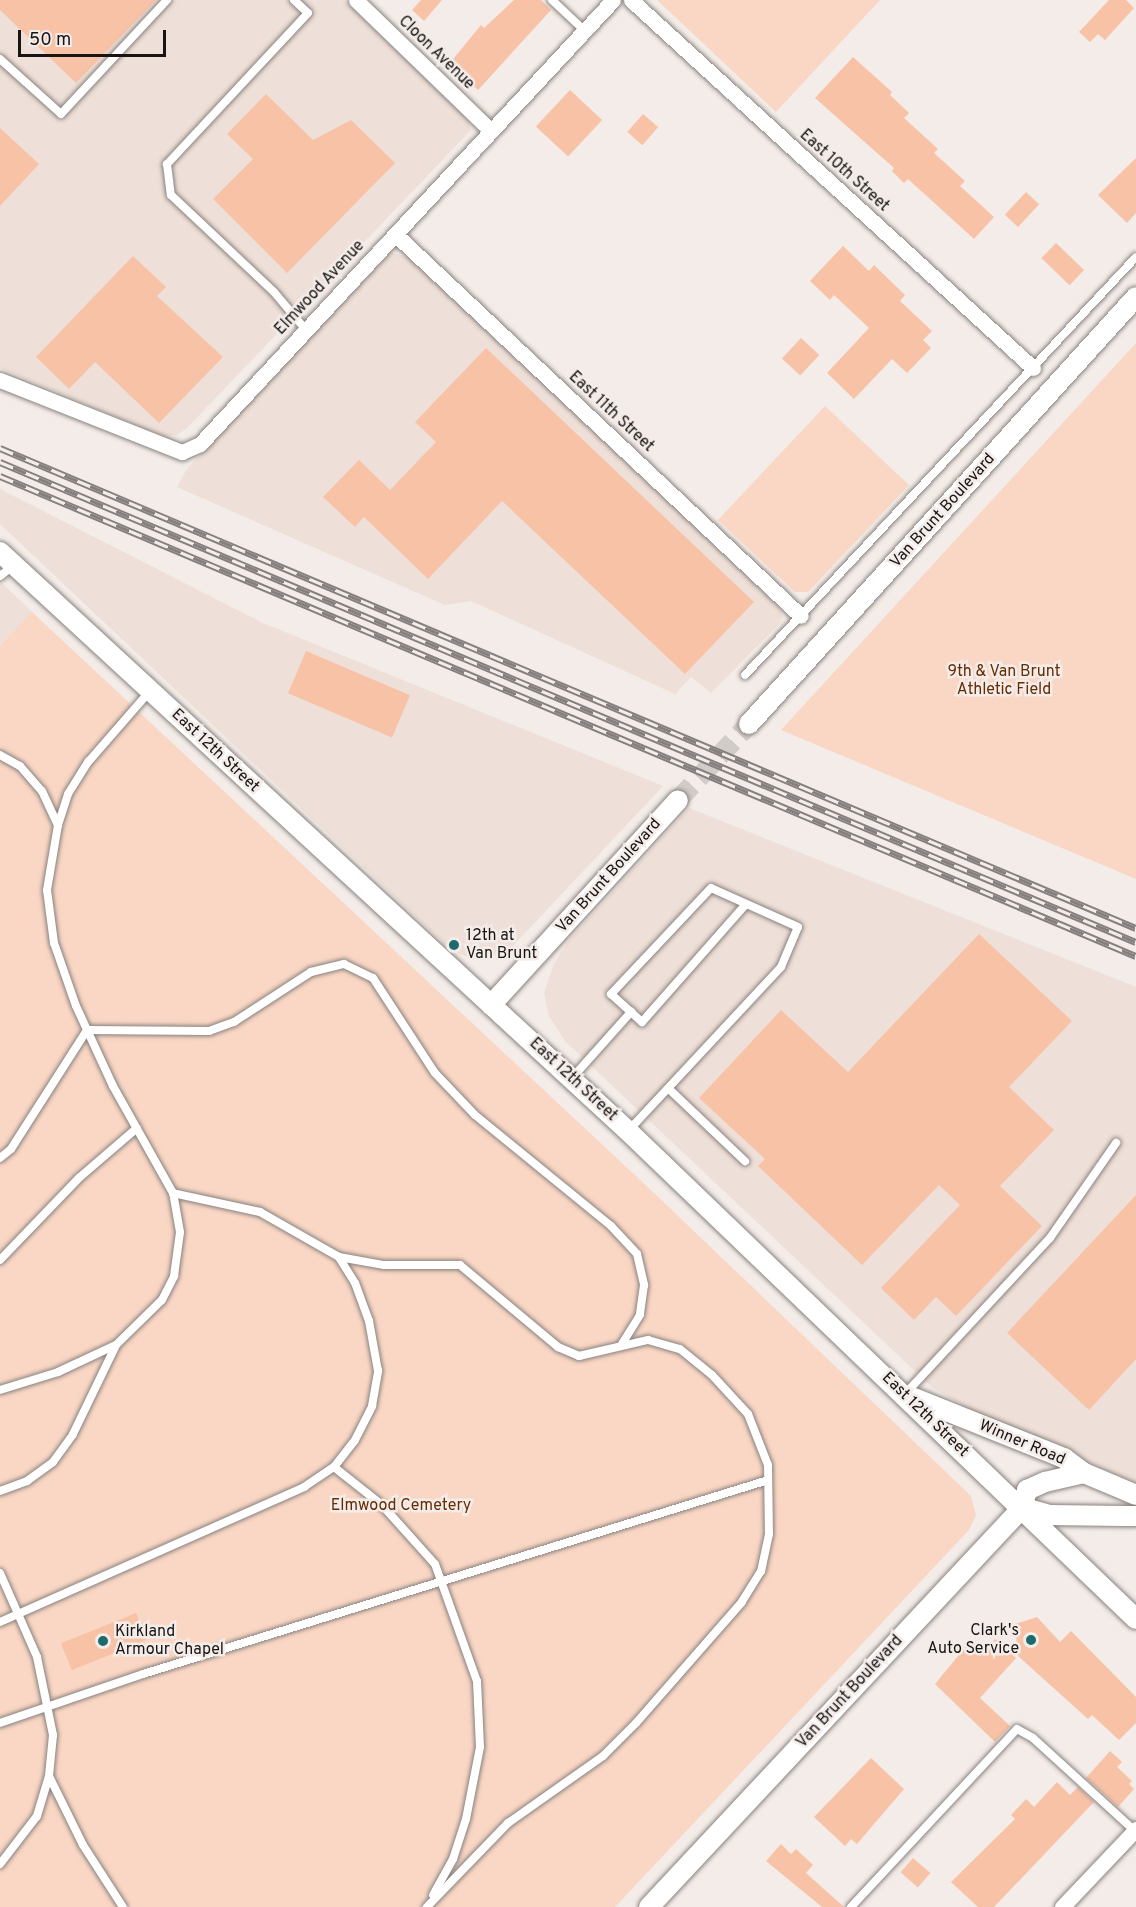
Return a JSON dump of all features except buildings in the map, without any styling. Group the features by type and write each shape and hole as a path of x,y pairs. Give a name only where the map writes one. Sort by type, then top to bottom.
{"street":[{"name":"Cloon Avenue","path":"356,0 491,131"},
{"name":"Elmwood Avenue","path":"0,380 182,452 200,444 613,0"},
{"name":"East 10th Street","path":"630,0 1033,368"},
{"name":"East 11th Street","path":"395,234 801,615"},
{"name":"Van Brunt Boulevard","path":"749,724 1136,297"},
{"name":"East 12th Street","path":"5,564 150,691 628,1131 1136,1619"},
{"name":"Van Brunt Boulevard","path":"491,1005 678,800"},
{"name":"Winner Road","path":"904,1394 1064,1458 1084,1473 1136,1495"},
{"name":"Van Brunt Boulevard","path":"649,1907 1022,1508 1028,1490 1045,1482 1084,1473"},
{"path":"1022,1508 1050,1515 1136,1516"},
{"path":"1062,1907 1135,1831"}],"lane":[{"path":"0,59 61,114 167,0"},
{"path":"294,0 308,14 167,164 171,195 274,292 306,330"},
{"path":"552,0 585,31"},
{"path":"745,675 1136,256"},
{"path":"0,1390 58,1372 116,1345 162,1300 174,1276 180,1232 173,1193 87,1030 54,943 47,890 58,825 68,794 89,761 150,691"},
{"path":"0,755 20,766 42,791 58,825"},
{"path":"628,1131 781,967 798,927 711,888 611,994 642,1022 746,904"},
{"path":"87,1030 209,1031 234,1022 311,972 344,964 373,978 435,1073 467,1107 611,1226 637,1254 644,1285 640,1315 621,1346"},
{"path":"571,1079 631,1012"},
{"path":"0,1158 11,1149 87,1030"},
{"path":"669,1089 745,1161"},
{"path":"0,1260 80,1177 137,1128"},
{"path":"904,1394 1050,1238 1116,1143"},
{"path":"173,1193 260,1212 339,1257 384,1265 460,1265 558,1347 579,1356 648,1340 680,1349 712,1376 748,1414 768,1465 769,1534 761,1571 742,1602 636,1723 603,1756 508,1823 427,1906"},
{"path":"0,1249 13,1245"},
{"path":"0,1622 304,1487 334,1467 355,1440 372,1406 378,1371 369,1321 355,1283 339,1257"},
{"path":"0,1491 27,1481 53,1462 74,1434 116,1345"},
{"path":"334,1467 414,1537 435,1564 477,1681 480,1748 453,1859 427,1906"},
{"path":"0,1723 441,1580 768,1480"},
{"path":"0,1573 37,1657 49,1706 53,1735 49,1776 37,1816 0,1864"},
{"path":"851,1907 1017,1729 1034,1738 1135,1831"},
{"path":"49,1776 82,1845 123,1907"}],"shaded area":[{"path":"0,0 344,0 467,117 471,130 186,429 177,435 162,436 0,368"},
{"path":"389,252 410,258 778,606 783,617 779,624 711,693 691,677 675,694 471,601 445,605 177,487 187,469"},
{"path":"0,489 263,623 663,786 510,949 496,955 465,956 449,948 0,524"},
{"path":"0,581 32,612 0,645"},
{"path":"689,808 1136,987 1136,1483 988,1420 933,1388 565,1041 549,1016 544,993 554,964 569,940"}],"green space":[{"path":"657,0 880,0 776,112"},
{"name":"9th & Van Brunt Athletic Field","path":"1136,343 1136,879 781,730"},
{"path":"825,406 909,485 808,592 795,592 718,520"},
{"name":"Elmwood Cemetery","path":"32,612 653,1192 971,1496 976,1515 969,1530 615,1907 0,1907 0,645"}],"tunnel":[{"path":"678,800 749,724"}],"railway":[{"path":"0,448 1136,928"},
{"path":"0,462 1136,942"},
{"path":"0,476 1136,956"}],"place":[{"name":"12th at Van Brunt","path":"454,945"},
{"name":"Clark's Auto Service","path":"1031,1640"},
{"name":"Kirkland Armour Chapel","path":"103,1641"}]}
